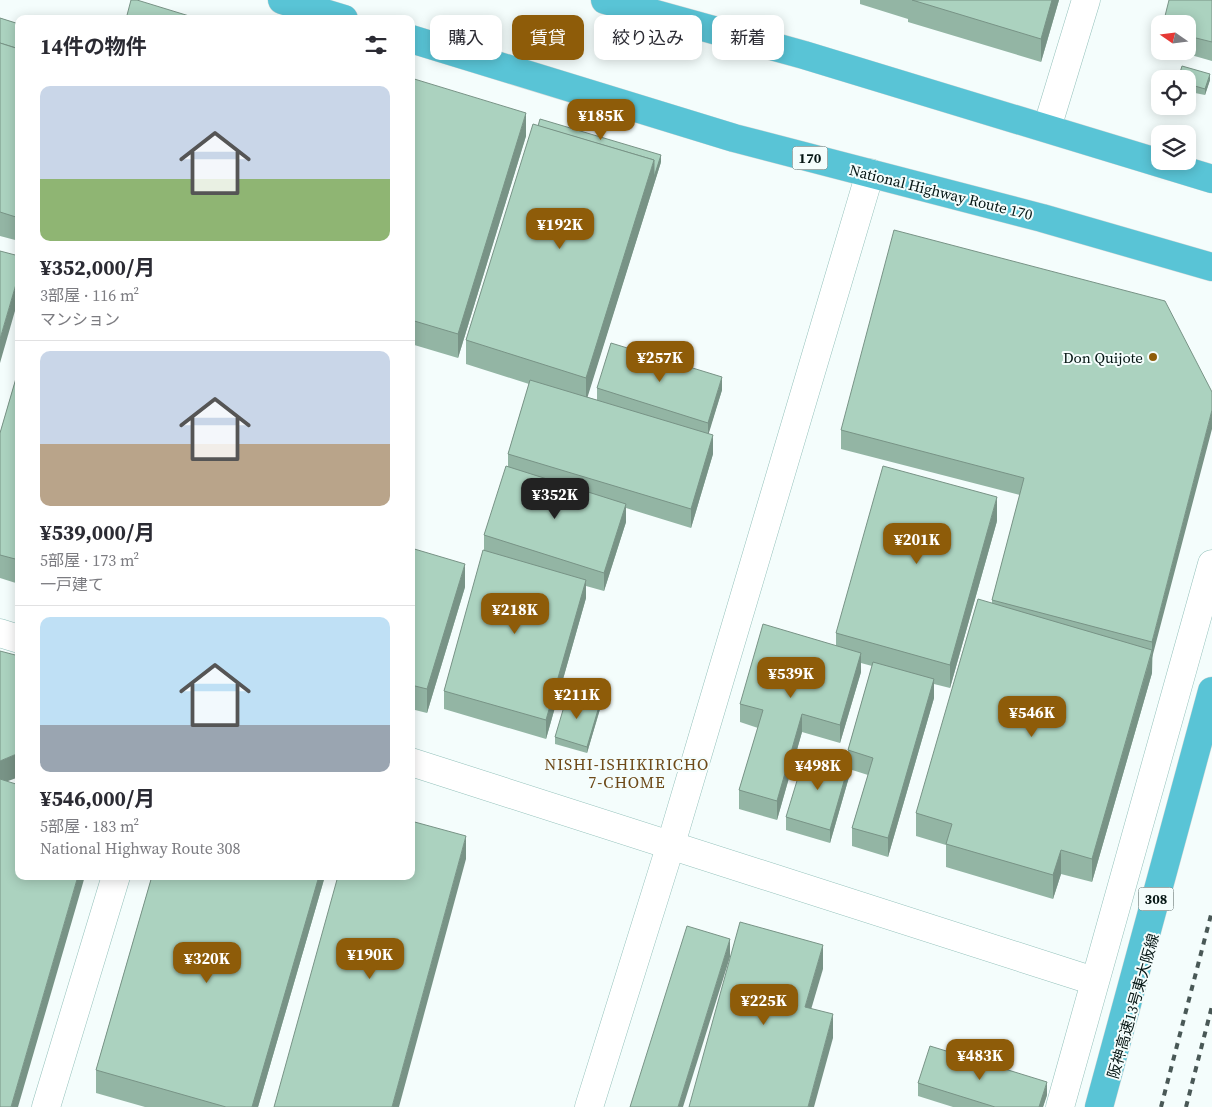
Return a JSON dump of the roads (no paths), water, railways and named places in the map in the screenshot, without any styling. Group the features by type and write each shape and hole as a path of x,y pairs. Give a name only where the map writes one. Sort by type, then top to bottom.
{"highway":[{"path":"282,0 331,15"},
{"path":"605,0 804,55 1212,179"},
{"name":"National Highway Route 170","path":"415,40 734,138 1042,218 1212,267"},
{"name":"308","path":"1099,1107 1212,691"},
{"name":"阪神高速13号東大阪線","path":"1104,1107 1212,731"}],"street":[{"path":"1047,128 1086,0"},
{"path":"589,1107 671,844 870,173"},
{"path":"1060,1107 1212,564"},
{"path":"0,633 15,638"},
{"path":"415,763 1094,981"},
{"path":"46,1107 115,880"}],"railway":[{"path":"1161,1107 1212,911"},
{"path":"1186,1107 1212,1006"}],"place":[{"name":"Don Quijote","path":"1153,357"}],"district":[{"name":"NISHI-ISHIKIRICHO 7-CHOME","path":"627,773"}]}
